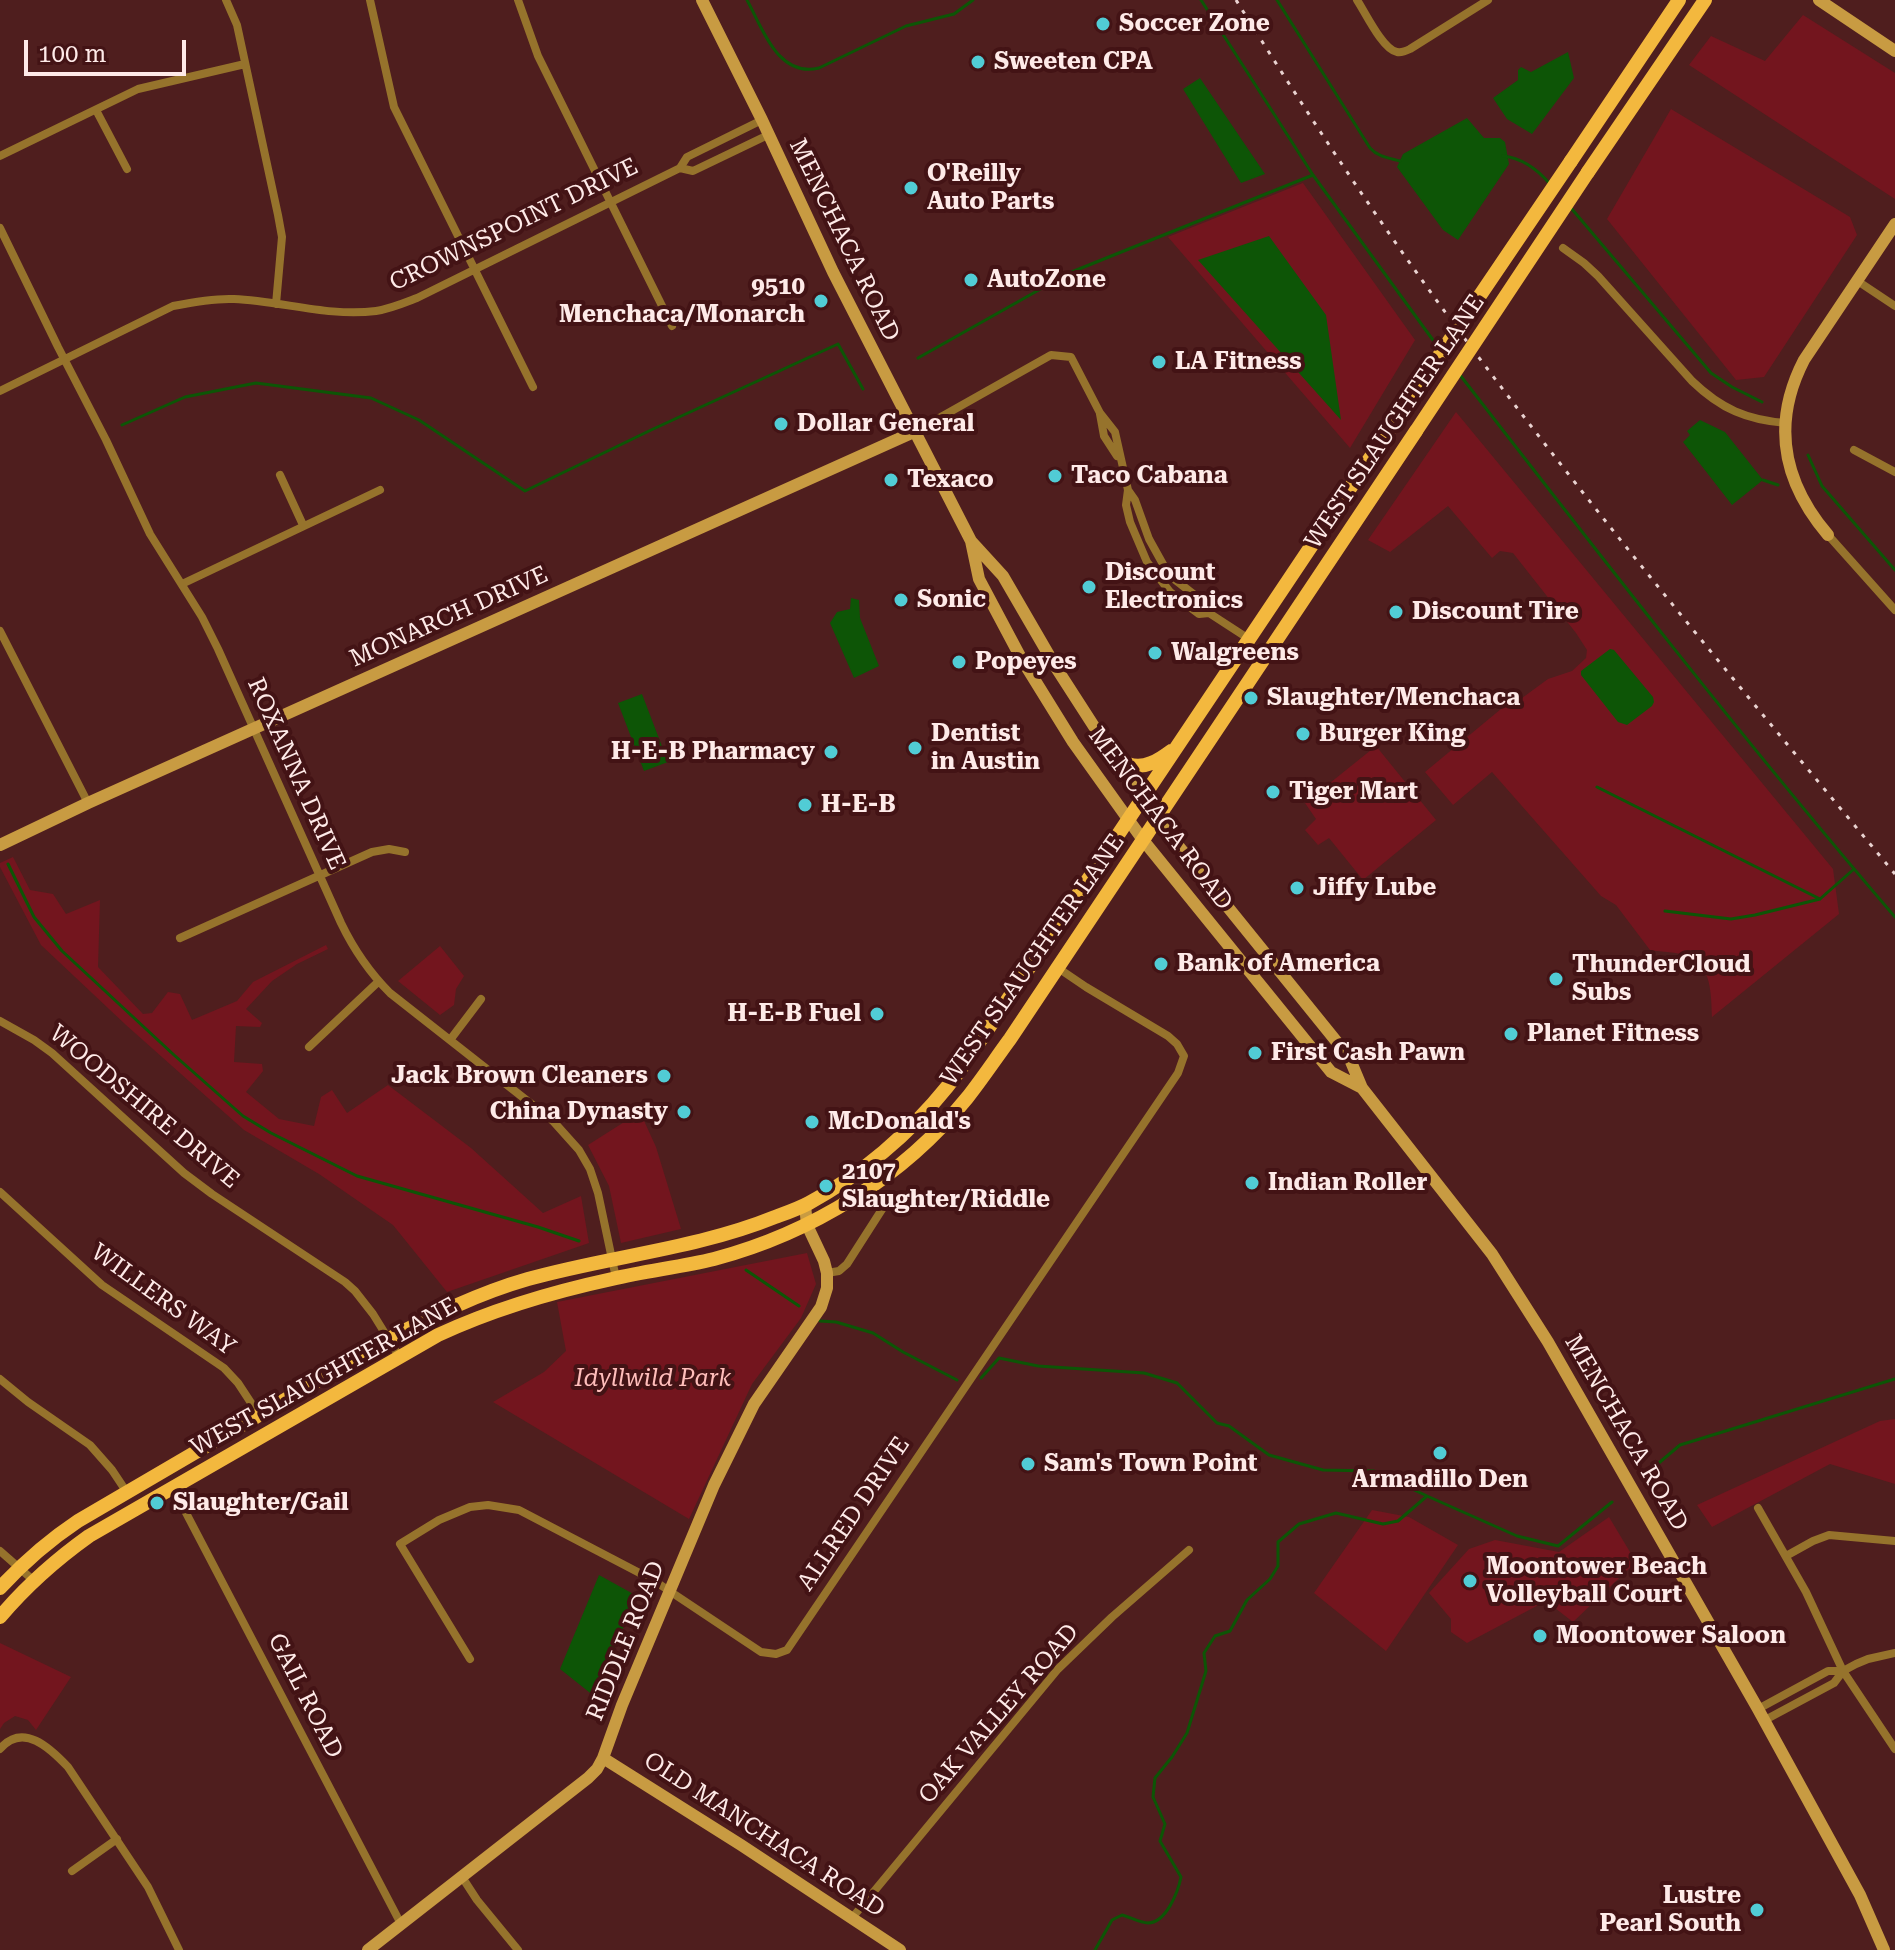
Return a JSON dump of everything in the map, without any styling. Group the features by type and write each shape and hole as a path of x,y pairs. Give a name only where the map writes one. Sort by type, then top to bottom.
{"main road":[{"name":"MENCHACA ROAD","path":"702,0 828,261 971,541 979,579 1021,658 1064,729 1143,840 1331,1072 1362,1088"},
{"name":"WEST SLAUGHTER LANE","path":"0,1588 47,1542 126,1491 433,1315 528,1279 748,1228 805,1205 855,1174 909,1129 948,1087 986,1032 1679,0"},
{"name":"WEST SLAUGHTER LANE","path":"0,1617 33,1580 89,1536 399,1356 476,1317 532,1298 759,1246 807,1225 872,1187 918,1149 967,1099 1058,968 1705,0"},
{"path":"1819,0 1895,51"},
{"path":"1828,535 1798,492 1788,458 1788,405 1797,373 1895,224"},
{"name":"MONARCH DRIVE","path":"0,845 916,431"},
{"name":"MENCHACA ROAD","path":"971,541 1003,576 1057,669 1142,801 1349,1057 1362,1088 1492,1254 1548,1342 1762,1715 1860,1895 1884,1950"},
{"path":"1108,748 1128,764 1144,765 1156,762 1178,746"},
{"path":"986,1032 991,1053 986,1072"},
{"path":"805,1205 807,1225 827,1273"},
{"name":"RIDDLE ROAD","path":"368,1950 597,1769 714,1485 754,1404 821,1307 827,1288 827,1273"},
{"name":"OLD MANCHACA ROAD","path":"603,1758 852,1918 891,1948"}],"street":[{"path":"226,0 237,25 282,237 276,304"},
{"path":"370,0 394,107 533,387"},
{"path":"518,0 538,56 672,326"},
{"path":"1357,0 1383,41 1397,52 1410,49 1488,0"},
{"path":"0,156 138,89 245,64"},
{"path":"96,110 127,169"},
{"name":"CROWNSPOINT DRIVE","path":"0,391 173,306 234,299 343,313 380,311 417,298 680,168 687,157 762,120"},
{"name":"CROWNSPOINT DRIVE","path":"680,168 693,171 768,135"},
{"name":"ROXANNA DRIVE","path":"0,228 150,534 202,617 218,649 357,955 390,993 553,1121 579,1150 598,1193 616,1278"},
{"path":"1563,248 1598,276 1708,396 1730,410 1761,421 1786,423"},
{"path":"1856,280 1895,306"},
{"path":"916,431 1051,355 1071,357 1100,413 1104,436 1120,460 1128,490 1169,575 1206,604 1209,613 1249,639"},
{"path":"1854,450 1895,472"},
{"path":"280,475 303,525"},
{"path":"182,584 380,490"},
{"path":"1828,535 1895,610"},
{"path":"0,631 88,803"},
{"path":"180,938 372,852 389,849 405,852"},
{"name":"ALLRED DRIVE","path":"470,1659 400,1544 439,1520 470,1507 488,1505 519,1510 653,1580 761,1652 776,1654 787,1650 1178,1073 1184,1056 1168,1036 1058,968"},
{"path":"309,1047 378,982"},
{"path":"450,1040 481,999"},
{"name":"WOODSHIRE DRIVE","path":"0,1021 52,1053 197,1184 336,1275 364,1303 399,1356"},
{"name":"WILLERS WAY","path":"0,1192 102,1285 224,1368 259,1415"},
{"path":"827,1273 839,1271 847,1264 888,1200"},
{"path":"0,1379 90,1445 126,1491"},
{"name":"GAIL ROAD","path":"173,1488 401,1924"},
{"path":"1758,1508 1806,1592 1843,1671 1895,1749"},
{"path":"1786,1556 1829,1535 1895,1541"},
{"name":"OAK VALLEY ROAD","path":"852,1918 1058,1669 1189,1550"},
{"path":"0,1551 33,1580"},
{"path":"1762,1715 1828,1671 1843,1671 1868,1659 1895,1653"},
{"path":"0,1749 17,1737 34,1739 56,1754 68,1767 148,1887 179,1950"},
{"path":"72,1871 117,1839"},
{"path":"462,1877 518,1950"}],"green space":[{"path":"1803,15 1895,73 1895,199 1689,65 1711,36 1765,61"},
{"path":"1671,109 1850,217 1857,235 1764,377 1736,380 1607,219"},
{"path":"1303,183 1415,340 1350,448 1168,237"},
{"path":"1456,412 1833,869 1839,914 1712,1017 1709,982 1702,966 1688,956 1650,950 1616,905 1601,896 1492,772 1453,805 1425,772 1513,699 1518,701 1548,679 1572,671 1586,658 1587,650 1513,553 1500,551 1492,558 1448,506 1390,552 1368,540"},
{"path":"1376,746 1436,820 1363,880 1329,838 1318,845 1305,830 1316,819 1305,803"},
{"path":"13,857 30,890 53,894 66,914 100,900 98,967 143,1014 152,1013 168,992 180,994 192,1020 237,1001 253,982 326,945 328,949 272,981 246,1009 262,1023 260,1027 236,1026 234,1062 262,1064 263,1071 246,1092 279,1119 314,1126 321,1097 332,1090 347,1113 388,1085 471,1148 543,1213 581,1196 589,1243 447,1292 393,1225 319,1174 244,1130 41,945 0,867 0,863"},
{"path":"440,946 464,976 456,989 454,1005 440,1015 398,981"},
{"path":"640,1112 656,1147 681,1229 621,1243 609,1186 588,1145"},
{"name":"Idyllwild Park","path":"807,1253 816,1284 801,1318 752,1384 689,1519 493,1402 544,1372 566,1351 557,1302"},
{"path":"1895,1419 1895,1484 1830,1464 1712,1527 1697,1505 1880,1421"},
{"path":"1372,1510 1409,1517 1458,1545 1386,1651 1314,1593"},
{"path":"1609,1517 1636,1562 1573,1622 1546,1601 1467,1643 1451,1632 1451,1619 1429,1593 1469,1549 1495,1540 1559,1552"},
{"path":"0,1643 71,1677 36,1730 28,1720 15,1716 0,1729"}],"shaded area":[{"path":"1568,52 1574,78 1532,134 1507,119 1493,98 1518,80 1518,70 1521,67 1531,72"},
{"path":"1200,78 1265,174 1241,183 1183,89"},
{"path":"1467,118 1484,138 1500,138 1505,142 1509,164 1458,240 1443,230 1397,167 1403,154"},
{"path":"1269,236 1326,315 1341,420 1198,260"},
{"path":"1700,420 1725,432 1763,480 1732,505 1683,442 1690,435 1687,431"},
{"path":"851,598 859,600 860,618 879,666 854,678 830,623 837,612 850,609"},
{"path":"1610,649 1653,697 1652,706 1627,725 1618,722 1581,675 1581,671"},
{"path":"642,694 668,762 644,771 618,703"},
{"path":"599,1575 637,1596 594,1696 560,1669"}],"waterway":[{"path":"747,0 766,37 782,59 805,69 819,68 906,26 954,14 973,0"},
{"path":"1201,0 1313,175 1438,347"},
{"path":"1277,0 1370,148 1380,155 1400,161"},
{"path":"1503,156 1529,166 1550,184"},
{"path":"918,358 1069,273 1313,175"},
{"path":"1571,208 1711,373 1762,402"},
{"path":"122,425 185,397 256,383 371,398 419,420 525,491 838,344 863,389"},
{"path":"1460,375 1728,716 1895,917"},
{"path":"1808,455 1822,486 1895,570"},
{"path":"1763,480 1778,485"},
{"path":"1597,787 1820,899"},
{"path":"8,864 34,917 62,951 243,1116 357,1176 579,1241"},
{"path":"1665,911 1731,919 1755,915 1820,899 1854,869"},
{"path":"746,1270 799,1306"},
{"path":"820,1321 836,1322 873,1333 957,1380"},
{"path":"981,1378 999,1358 1038,1366 1144,1373 1177,1383 1217,1423 1229,1426 1269,1455 1323,1470 1374,1471 1427,1496"},
{"path":"1654,1467 1680,1445 1895,1379"},
{"path":"1095,1950 1112,1920 1122,1915 1145,1923 1154,1922 1166,1912 1174,1898 1181,1877 1160,1841 1165,1824 1153,1797 1155,1778 1187,1733 1206,1671 1204,1653 1215,1636 1230,1631 1247,1600 1270,1579 1278,1566 1278,1542 1299,1524 1336,1513 1383,1524 1398,1521 1427,1496 1517,1536 1558,1546 1612,1502"}],"railway":[{"path":"1236,0 1351,178 1474,351 1628,550 1895,874"}],"place":[{"name":"Soccer Zone","path":"1103,24"},
{"name":"Sweeten CPA","path":"978,62"},
{"name":"O'Reilly Auto Parts","path":"911,188"},
{"name":"AutoZone","path":"971,280"},
{"name":"9510 Menchaca/Monarch","path":"821,301"},
{"name":"LA Fitness","path":"1159,362"},
{"name":"Dollar General","path":"781,424"},
{"name":"Taco Cabana","path":"1055,476"},
{"name":"Texaco","path":"891,480"},
{"name":"Discount Electronics","path":"1089,587"},
{"name":"Sonic","path":"901,600"},
{"name":"Discount Tire","path":"1396,612"},
{"name":"Walgreens","path":"1155,653"},
{"name":"Popeyes","path":"959,662"},
{"name":"Slaughter/Menchaca","path":"1251,698"},
{"name":"Burger King","path":"1303,734"},
{"name":"Dentist in Austin","path":"915,748"},
{"name":"H-E-B Pharmacy","path":"831,752"},
{"name":"Tiger Mart","path":"1273,792"},
{"name":"H-E-B","path":"805,805"},
{"name":"Jiffy Lube","path":"1297,888"},
{"name":"Bank of America","path":"1161,964"},
{"name":"ThunderCloud Subs","path":"1556,979"},
{"name":"H-E-B Fuel","path":"877,1014"},
{"name":"Planet Fitness","path":"1511,1034"},
{"name":"First Cash Pawn","path":"1255,1053"},
{"name":"Jack Brown Cleaners","path":"664,1076"},
{"name":"China Dynasty","path":"684,1112"},
{"name":"McDonald's","path":"812,1122"},
{"name":"Indian Roller","path":"1252,1183"},
{"name":"2107 Slaughter/Riddle","path":"826,1186"},
{"name":"Armadillo Den","path":"1440,1453"},
{"name":"Sam's Town Point","path":"1028,1464"},
{"name":"Slaughter/Gail","path":"157,1503"},
{"name":"Moontower Beach Volleyball Court","path":"1470,1581"},
{"name":"Moontower Saloon","path":"1540,1636"},
{"name":"Lustre Pearl South","path":"1757,1910"}]}
